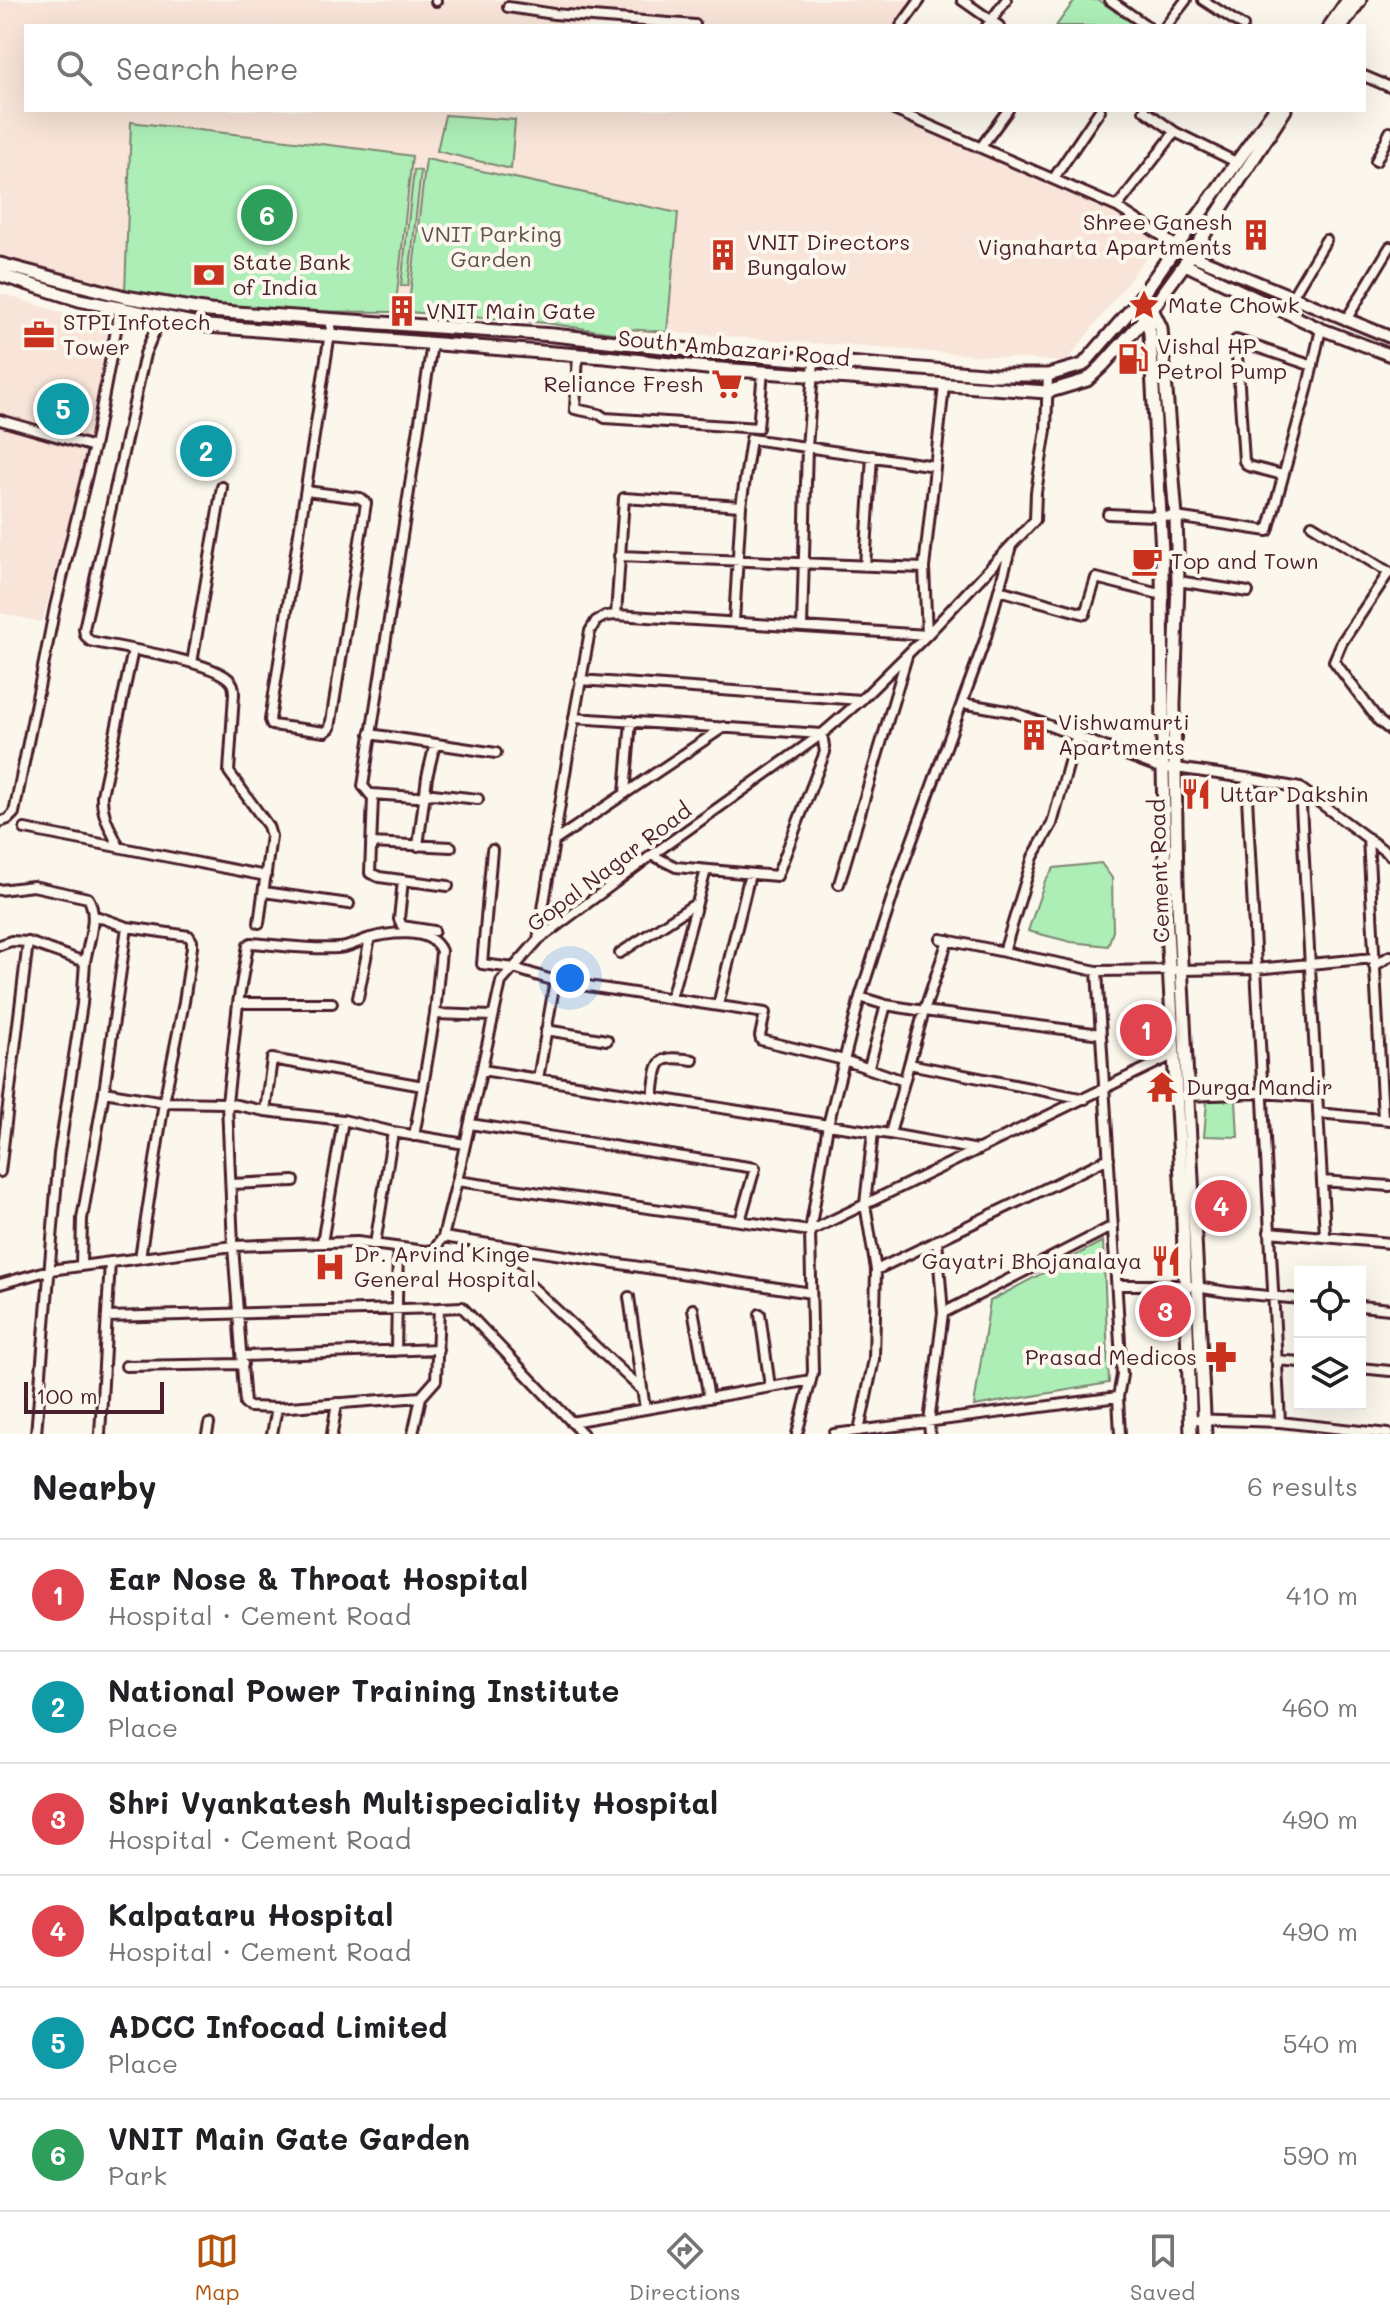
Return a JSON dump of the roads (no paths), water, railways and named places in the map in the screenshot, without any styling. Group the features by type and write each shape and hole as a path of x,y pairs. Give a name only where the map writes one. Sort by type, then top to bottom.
{"main road":[{"path":"1331,24 1348,0"},
{"path":"1343,24 1360,0"},
{"path":"0,264 112,294 209,311 553,335 995,375 1048,375 1083,365 1139,300 1273,112"},
{"name":"South Ambazari Road","path":"0,275 79,300 208,326 1047,392 1087,380 1149,313 1188,260 1284,112"},
{"path":"1139,300 1149,313"},
{"name":"Cement Road","path":"1149,313 1163,595 1163,769 1169,970 1191,1434"},
{"name":"Cement Road","path":"1149,313 1161,328 1176,517 1178,581 1174,705 1177,884 1205,1434"}],"street":[{"path":"902,24 920,0"},
{"path":"962,0 992,24 1006,0"},
{"path":"1110,0 1144,24"},
{"path":"1168,24 1186,0"},
{"path":"1203,0 1240,24"},
{"path":"508,7 554,14 682,24"},
{"path":"1366,77 1390,87"},
{"path":"899,112 1117,207 1177,246 1188,260 1321,329 1390,355"},
{"path":"918,120 924,112"},
{"path":"981,147 1007,112"},
{"path":"1054,178 1099,112"},
{"path":"1147,112 1175,132 1236,162"},
{"path":"1117,207 1175,132"},
{"path":"1376,161 1390,132"},
{"path":"1292,297 1326,240"},
{"path":"1346,320 1390,247"},
{"path":"1188,260 1292,297 1390,337"},
{"path":"0,822 14,813 55,607 94,447 120,309"},
{"path":"160,318 145,354 84,629 90,641 192,663 225,675 234,687 229,772 268,826 271,836 259,923"},
{"path":"306,491 360,498 367,507 330,728 325,732 272,725 270,720 332,320"},
{"path":"1108,514 1176,517 1268,531 1321,329"},
{"path":"1283,475 1248,466 1244,461 1236,340 1313,366"},
{"path":"432,344 363,786 372,794 415,797 433,794 478,799"},
{"path":"578,355 575,409 605,418 758,428 763,371"},
{"path":"802,627 807,447 814,360"},
{"name":"Gopal Nagar Road","path":"443,1237 501,982 538,940 822,734 927,635 1035,520 1036,492 1046,430 1048,375"},
{"path":"538,940 580,680 590,631 596,621 616,615 927,635 924,568 944,386"},
{"path":"0,420 94,447"},
{"path":"734,622 741,506 751,439 935,466"},
{"path":"865,566 872,456"},
{"path":"192,663 222,487"},
{"path":"616,615 624,498 741,506"},
{"path":"1312,525 1390,572 1342,642 1334,661 1379,721 1390,730"},
{"path":"797,1434 813,1372 810,1231 828,1125 860,997 898,879 986,637 1011,545"},
{"path":"619,556 924,568"},
{"path":"999,590 1085,614 1096,578 1163,595"},
{"path":"1178,581 1248,592"},
{"path":"119,847 102,810 102,795 133,650"},
{"path":"839,884 907,655"},
{"path":"580,680 861,700"},
{"path":"962,703 1013,712 1163,769 1176,768 1300,788 1390,855"},
{"path":"574,718 822,734 825,752 777,876 676,867 652,855"},
{"path":"625,793 631,721"},
{"path":"553,842 724,727"},
{"path":"370,734 496,753"},
{"path":"1004,952 1033,857 1052,824 1076,737"},
{"path":"418,846 429,763 435,744"},
{"path":"1246,778 1280,1422"},
{"path":"1300,788 1325,1235"},
{"path":"372,794 370,873 379,877 448,886"},
{"path":"25,829 266,876"},
{"path":"1318,1113 1386,1120 1368,838"},
{"path":"371,843 451,847"},
{"path":"492,850 480,961 484,965 514,968 555,981 765,1013 761,1040 869,1067 904,1081"},
{"path":"671,998 706,870"},
{"path":"718,1005 750,874"},
{"path":"403,880 399,919 402,926 434,931"},
{"path":"0,890 33,886 88,898 92,903 93,915 59,1154 36,1434"},
{"path":"264,892 349,904"},
{"path":"620,953 695,904"},
{"path":"93,915 127,927 189,936 192,941 140,1258"},
{"path":"81,1265 82,1219 127,927"},
{"path":"414,1136 435,1014 441,951 436,942 428,937 390,934 343,948 251,943 246,948 227,1103 233,1246 245,1404 277,1408 421,1397"},
{"path":"358,998 370,938"},
{"path":"890,1134 944,940 1097,971 1255,969 1310,962 1374,962 1390,956"},
{"path":"0,945 11,941 28,942 85,962"},
{"path":"0,1172 28,942"},
{"path":"1097,971 1122,1375 1118,1397 1120,1434"},
{"path":"538,1079 555,981"},
{"path":"860,997 924,1011 1101,1034"},
{"path":"238,1003 332,1003"},
{"path":"869,1067 886,1005"},
{"path":"435,1014 493,1016"},
{"path":"546,1030 607,1040"},
{"path":"457,1181 810,1231 1173,1055"},
{"path":"265,1111 272,1059 423,1086"},
{"path":"653,1096 657,1066 663,1059 693,1060"},
{"path":"909,1064 1085,1099"},
{"path":"482,1070 978,1150"},
{"path":"104,1092 164,1102 227,1103 265,1111 343,1120 465,1144"},
{"path":"1188,1096 1262,1093 1317,1097"},
{"path":"322,1243 343,1120"},
{"path":"470,1124 755,1168 740,1221"},
{"path":"375,1244 393,1132"},
{"path":"859,1431 874,1359 876,1270 865,1204 873,1132"},
{"path":"876,1270 1109,1158"},
{"path":"231,1184 294,1181"},
{"path":"1322,1181 1390,1186"},
{"path":"943,1313 1113,1226"},
{"path":"1269,1232 1390,1243"},
{"path":"0,1284 50,1270 233,1246 357,1242 434,1250 443,1237 811,1293"},
{"path":"930,1434 943,1313 937,1240"},
{"path":"396,1351 398,1248"},
{"path":"100,1434 110,1262"},
{"path":"515,1271 642,1390"},
{"path":"1117,1285 1184,1285 1294,1298"},
{"path":"629,1297 645,1409"},
{"path":"107,1317 462,1307 583,1434"},
{"path":"1366,1307 1390,1309"},
{"path":"413,1434 421,1397 436,1380 439,1308"},
{"path":"693,1309 709,1398"},
{"path":"760,1314 770,1387"},
{"path":"126,1366 438,1349"},
{"path":"1276,1360 1294,1362"},
{"path":"1366,1369 1390,1371"},
{"path":"571,1422 811,1380"},
{"path":"834,1434 1118,1397"},
{"path":"332,1434 337,1403"},
{"path":"272,1434 277,1408"},
{"path":"1190,1419 1280,1422 1388,1434"},
{"path":"207,1434 209,1424"}],"place":[{"name":"VNIT Main Gate Garden","path":"267,215"},
{"name":"Shree Ganesh Vignaharta Apartments","path":"1256,235"},
{"name":"VNIT Directors Bungalow","path":"723,255"},
{"name":"State Bank of India","path":"209,275"},
{"name":"Mate Chowk","path":"1144,305"},
{"name":"VNIT Main Gate","path":"402,311"},
{"name":"STPI Infotech Tower","path":"39,335"},
{"name":"Vishal HP Petrol Pump","path":"1133,359"},
{"name":"Reliance Fresh","path":"727,384"},
{"name":"ADCC Infocad Limited","path":"63,409"},
{"name":"National Power Training Institute","path":"206,451"},
{"name":"Top and Town","path":"1147,561"},
{"name":"Vishwamurti Apartments","path":"1034,735"},
{"name":"Uttar Dakshin","path":"1196,794"},
{"name":"Ear Nose & Throat Hospital","path":"1146,1030"},
{"name":"Durga Mandir","path":"1162,1087"},
{"name":"Kalpataru Hospital","path":"1221,1206"},
{"name":"Gayatri Bhojanalaya","path":"1166,1261"},
{"name":"Dr. Arvind Kinge General Hospital","path":"330,1267"},
{"name":"Shri Vyankatesh Multispeciality Hospital","path":"1165,1311"},
{"name":"Prasad Medicos","path":"1221,1357"}],"park label":[{"name":"VNIT Parking Garden","path":"491,246"}]}
